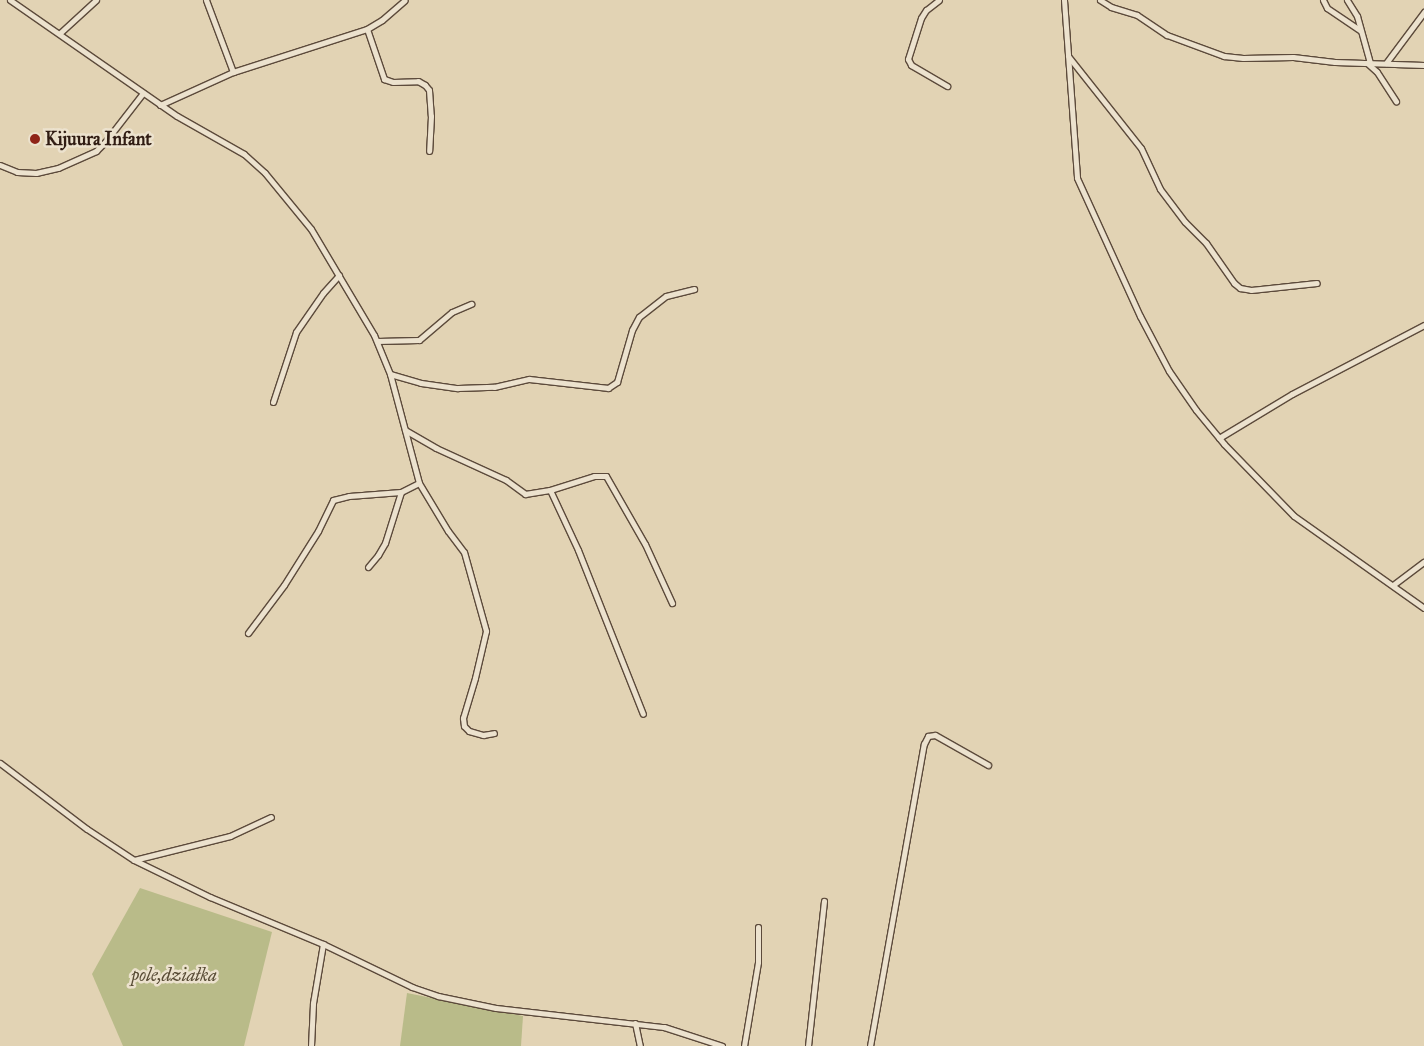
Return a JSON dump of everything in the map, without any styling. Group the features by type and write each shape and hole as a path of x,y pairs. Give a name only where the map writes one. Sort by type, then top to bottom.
{"street":[{"path":"10,0 160,105 232,146 254,162 311,229 377,341 390,374 419,483 448,531 464,552 477,602 486,624 476,678 464,711 464,726 477,734 494,733"},
{"path":"60,34 96,0"},
{"path":"206,0 233,72"},
{"path":"160,105 233,72 367,29 382,20 406,0"},
{"path":"939,0 926,10 920,18 908,59 911,65 947,86"},
{"path":"1064,0 1075,163 1083,193 1140,316 1168,371 1219,438 1294,516 1424,608"},
{"path":"1100,0 1137,15 1167,35 1224,56 1243,58 1293,57 1424,65"},
{"path":"1323,0 1327,8 1360,30"},
{"path":"1347,0 1357,16 1368,63 1377,72 1396,101"},
{"path":"1386,63 1424,12"},
{"path":"367,29 384,79 393,82 418,82 425,85 429,90 432,116 429,151"},
{"path":"1068,56 1141,148 1160,189 1185,222 1206,243 1234,283 1240,288 1252,290 1317,283"},
{"path":"0,165 17,172 36,173 58,168 96,151 144,93"},
{"path":"272,402 296,332 318,299 339,275"},
{"path":"390,374 421,384 458,388 494,387 529,379 608,388 617,382 632,330 639,317 666,296 694,289"},
{"path":"377,341 420,340 452,312 471,304"},
{"path":"1219,438 1292,394 1424,325"},
{"path":"405,430 436,448 506,480 521,493 531,494 594,476 606,476 645,544 672,603"},
{"path":"248,633 284,585 318,531 333,500 349,496 401,492 419,483"},
{"path":"550,490 578,550 643,714"},
{"path":"368,567 385,543 401,492"},
{"path":"1393,585 1424,562"},
{"path":"870,1046 924,744 928,736 935,735 988,765"},
{"path":"0,764 88,829 134,860 210,897 323,944 412,987 462,1003 664,1027 722,1046"},
{"path":"134,860 230,836 271,817"},
{"path":"808,1046 824,901"},
{"path":"744,1046 759,958 758,927"},
{"path":"311,1046 313,1003 323,944"},
{"path":"635,1023 640,1046"}],"green space":[{"name":"pole,działka","path":"140,888 272,932 244,1046 123,1046 92,974"},
{"path":"407,993 523,1016 521,1046 400,1046"}],"place":[{"name":"Kijuura Infant","path":"35,139"}]}
